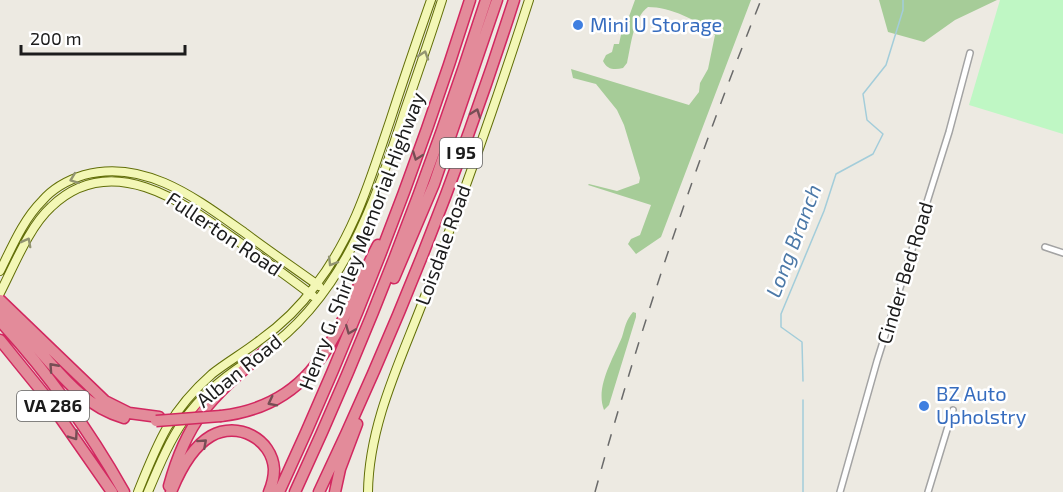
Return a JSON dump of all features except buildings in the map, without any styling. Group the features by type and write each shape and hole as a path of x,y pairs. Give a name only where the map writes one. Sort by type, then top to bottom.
{"highway":[{"name":"Henry G. Shirley Memorial Highway","path":"279,492 336,364 402,197 470,0"},
{"path":"360,345 432,158 486,0"},
{"path":"295,492 360,345 399,267 434,184 497,0"},
{"name":"I 95","path":"319,492 395,326 428,244 514,0"},
{"path":"2,313 105,401 129,413 158,419 221,416 249,411 289,392 313,369 340,327 364,272 402,197"},
{"name":"VA 286","path":"2,313 92,438 124,492"},
{"name":"VA 286","path":"0,340 43,393 110,492"},
{"path":"169,492 178,454 196,418 220,390 265,351"},
{"path":"335,492 340,469 355,432 365,392"},
{"path":"169,492 201,443 219,432 234,431 253,436 268,450 274,471 269,492"}],"main road":[{"name":"Alban Road","path":"138,492 154,450 178,409 213,374 290,316 317,284 344,241 366,195 430,0"},
{"name":"Alban Road","path":"148,492 172,436 191,409 208,391 265,351 292,327 318,299 349,254 375,199 442,0"},
{"name":"Loisdale Road","path":"368,492 371,456 380,415 438,261 530,0"},
{"name":"Fullerton Road","path":"0,271 28,218 48,194 66,182 81,176 117,171 152,178 188,194 325,290"},
{"name":"Fullerton Road","path":"0,293 38,222 51,207 61,198 79,188 98,183 115,182 148,188 186,205 318,299"}],"street":[{"name":"Cinder Bed Road","path":"840,492 877,362 949,132 970,53"},
{"path":"1045,247 1063,253"},
{"path":"928,492 953,410"}],"green space":[{"path":"635,0 751,0 661,237 636,254 628,244 631,239 640,235 651,205 588,185 617,191 639,183 640,178 624,125 617,110 596,84 573,78 571,69 689,105 699,92 700,83 708,69 715,35 683,15 665,9 648,7 636,25 627,63 623,68 609,68 603,61 606,55 612,52 614,44 619,44 623,25 627,22"},
{"path":"879,0 997,0 955,20 924,42 888,32"},
{"path":"1000,0 1063,0 1063,134 969,105"},
{"path":"633,312 636,313 636,317 609,405 604,410 603,383 627,321"}],"waterway":[{"name":"Long Branch","path":"803,381 802,342 781,327 781,314 824,211 836,174 873,154 883,134 867,120 863,94 886,65 903,10 903,0"},
{"name":"Long Branch","path":"803,400 803,492"}],"railway":[{"path":"595,492 631,367 671,244 714,121 761,0"}],"place":[{"name":"Mini U Storage","path":"578,25"},
{"name":"BZ Auto Upholstry","path":"924,406"}]}
